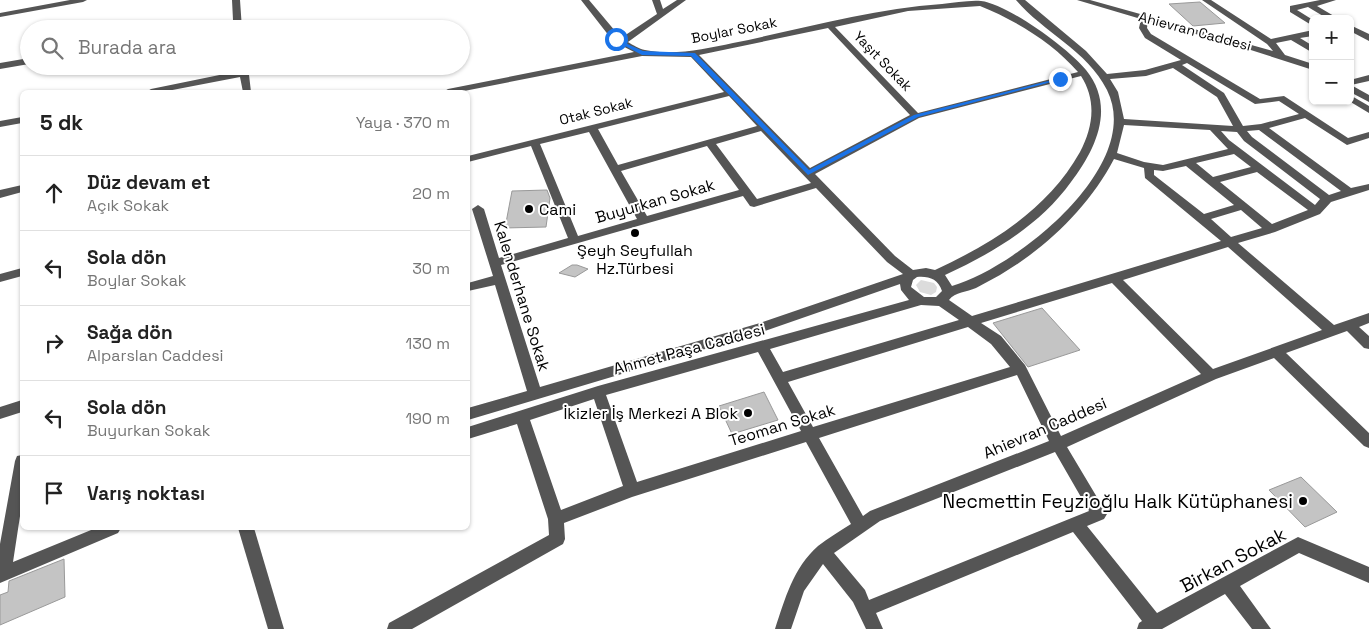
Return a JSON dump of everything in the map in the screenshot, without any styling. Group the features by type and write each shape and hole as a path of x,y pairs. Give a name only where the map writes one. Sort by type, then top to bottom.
{"street":[{"path":"0,14 83,0"},
{"path":"236,0 238,20"},
{"path":"584,0 616,39 642,53"},
{"path":"656,0 661,14"},
{"path":"622,42 682,0"},
{"name":"Boylar Sokak","path":"908,9 912,5 931,0"},
{"name":"Ahievran Caddesi","path":"1081,0 1102,1 1145,17 1279,55 1309,66"},
{"path":"1206,0 1270,42 1279,55"},
{"path":"1309,21 1293,11 1293,8 1332,0"},
{"path":"935,275 970,259 1039,212 1070,180 1094,134 1097,120 1096,97 1084,73 1065,53 1007,14 980,2"},
{"name":"Boylar Sokak","path":"458,90 642,53 693,54 908,9 980,2 999,6 1015,2"},
{"path":"909,276 905,287 908,293 920,301 928,303 985,277 1042,237 1086,196 1112,155 1120,122 1116,100 1104,77 1087,56 1015,2"},
{"path":"1310,5 1329,15"},
{"path":"1145,17 1143,28 1148,36 1258,102 1282,98 1347,142 1369,135"},
{"name":"Yaşıt Sokak","path":"830,26 916,116"},
{"path":"1354,29 1369,38"},
{"path":"1270,42 1309,34"},
{"path":"1292,37 1309,48"},
{"path":"693,54 909,276"},
{"name":"Ahievran Caddesi","path":"1279,55 1309,73"},
{"path":"1104,77 1146,73 1189,61"},
{"path":"0,66 20,63"},
{"path":"1175,65 1219,93 1240,129 1254,144 1327,198"},
{"path":"808,173 916,116 1084,73"},
{"path":"159,90 223,75"},
{"path":"245,75 247,90"},
{"path":"1354,75 1367,79"},
{"path":"1354,81 1367,79"},
{"path":"1354,90 1369,99"},
{"name":"Otak Sokak","path":"470,158 731,93"},
{"path":"1354,101 1369,110"},
{"path":"1120,122 1240,129 1261,127 1307,115"},
{"path":"0,124 20,120"},
{"path":"615,169 764,127"},
{"path":"1261,127 1350,192"},
{"path":"592,128 644,221"},
{"path":"1213,128 1236,150 1316,211"},
{"path":"534,142 574,240"},
{"path":"709,142 754,203 819,184"},
{"path":"1112,155 1149,167 1170,168 1236,150"},
{"path":"1189,163 1271,229"},
{"path":"1149,167 1149,176 1202,218 1333,332"},
{"path":"1211,181 1259,168"},
{"path":"779,379 1271,229 1316,211 1327,198 1366,187"},
{"path":"0,194 20,189"},
{"name":"Buyurkan Sokak","path":"495,263 746,192"},
{"path":"1202,218 1243,206"},
{"name":"Kalenderhane Sokak","path":"478,209 535,393"},
{"path":"909,276 923,272 935,275 945,282 944,296"},
{"path":"0,278 20,273"},
{"name":"Ahmet Paşa Caddesi","path":"470,413 762,327 909,276"},
{"path":"1114,278 1211,375"},
{"path":"470,287 500,279"},
{"path":"867,609 1077,525 1099,514 1058,444 1020,369 996,340 971,321 944,296"},
{"name":"Ahmet Paşa Caddesi","path":"470,432 598,392 920,301"},
{"name":"Ahievran Caddesi","path":"784,629 797,587 807,571 823,552 860,526 884,513 1058,444 1211,375 1277,353 1369,318"},
{"path":"1350,326 1369,344"},
{"path":"762,347 860,526"},
{"path":"1277,353 1369,442"},
{"name":"Teoman Sokak","path":"556,519 632,490 1020,369"},
{"path":"598,392 632,490"},
{"path":"0,413 20,407"},
{"path":"394,629 557,539 556,519 521,415"},
{"path":"1,574 20,473"},
{"path":"1077,525 1150,627"},
{"path":"247,530 276,629"},
{"path":"1,574 90,532"},
{"name":"Birkan Sokak","path":"1150,627 1229,585 1298,545 1369,575"},
{"path":"823,552 851,584 867,609 875,629"},
{"path":"1229,585 1263,629"}],"shaded area":[{"path":"921,280 934,283 937,287 936,292 931,295 920,292 916,285"}],"building":[{"path":"1200,2 1225,23 1193,26 1169,4"},
{"name":"Cami","path":"547,190 550,198 546,227 505,228 512,191"},
{"path":"572,265 588,269 575,277 559,273"},
{"path":"1042,308 1080,350 1028,367 993,323"},
{"name":"İkizler İş Merkezi A Blok","path":"764,392 778,420 732,434 719,406"},
{"name":"Necmettin Feyzioğlu Halk Kütüphanesi","path":"1301,477 1337,512 1305,527 1269,490"},
{"path":"64,559 65,597 0,625 0,595 8,592 9,581"}],"place":[{"name":"Cami","path":"529,209"},
{"name":"Şeyh Seyfullah Hz.Türbesi","path":"635,233"},
{"name":"İkizler İş Merkezi A Blok","path":"748,413"},
{"name":"Necmettin Feyzioğlu Halk Kütüphanesi","path":"1303,501"}],"route":[{"path":"616,39 642,53 693,54 808,173 916,116 1060,79"}]}
